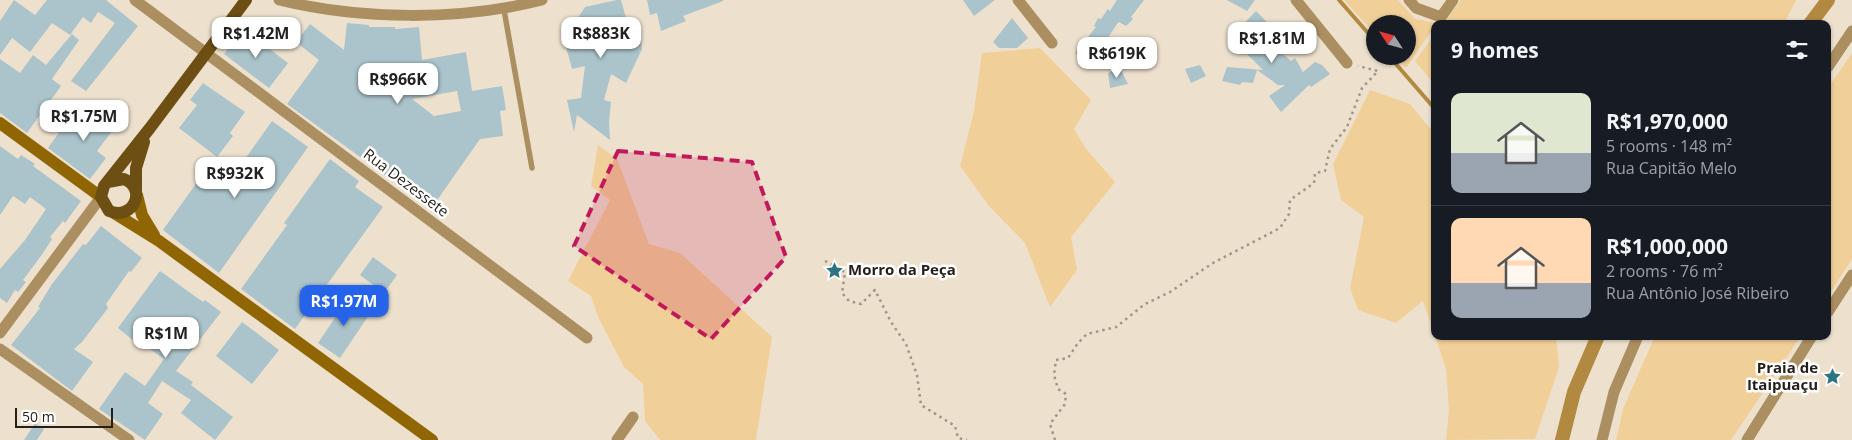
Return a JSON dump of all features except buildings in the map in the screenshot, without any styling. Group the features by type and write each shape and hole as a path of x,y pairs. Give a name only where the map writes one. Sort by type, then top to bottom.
{"main road":[{"path":"101,197 108,182 246,0"},
{"path":"0,123 101,197 112,212 158,241 432,440"},
{"path":"150,128 136,168 136,192 144,220 158,241"},
{"path":"85,185 95,186 118,178 129,181 136,192"},
{"path":"112,212 120,214 130,210 136,192"}],"street":[{"name":"Rua Dezessete","path":"135,0 588,338"},
{"path":"279,0 301,5 407,16 504,10 542,0"},
{"path":"1018,0 1052,43"},
{"path":"1296,0 1346,63"},
{"path":"1409,0 1416,8 1440,17 1453,0"},
{"path":"1831,62 1852,31"},
{"path":"0,333 101,197"},
{"path":"88,214 112,212"},
{"path":"1831,307 1852,275"},
{"path":"1602,440 1614,392 1636,340"},
{"path":"1747,440 1810,340"},
{"path":"0,349 130,440"},
{"path":"617,440 633,417"}],"lane":[{"path":"504,10 532,168"}],"path":[{"path":"1055,440 1050,424 1066,404 1066,394 1058,389 1054,375 1056,360 1068,358 1087,334 1116,327 1145,304 1170,292 1213,263 1280,228 1289,214 1290,200 1314,182 1315,173 1325,172 1330,149 1347,127 1362,88 1378,71 1346,63"},
{"path":"825,261 845,272 842,293 850,302 860,304 874,290 890,322 906,344 917,375 921,405 956,426 958,438 967,440"}],"highlighted area":[{"path":"618,151 752,162 786,257 711,339 574,246"}],"shaded area":[{"path":"1344,0 1398,0 1411,15 1366,15 1366,24"},
{"path":"1461,0 1796,0 1786,20 1446,20"},
{"path":"1416,19 1431,22 1431,32 1416,53"},
{"path":"1431,39 1431,80 1416,62 1416,60"},
{"path":"1040,48 1091,100 1074,129 1087,150 1115,182 1071,237 1077,270 1050,307 1025,243 989,206 960,166 974,111 982,53"},
{"path":"1852,53 1852,259 1831,291 1831,84"},
{"path":"1370,90 1410,104 1431,129 1431,324 1423,301 1396,323 1358,310 1350,288 1364,217 1341,200 1333,164"},
{"path":"598,145 617,159 649,244 680,253 772,337 756,440 660,440 645,421 643,384 624,367 598,317 591,296 568,281 610,200 591,186"},
{"path":"1436,340 1556,340 1559,367 1535,439 1446,440 1449,410 1446,369"},
{"path":"1653,340 1798,340 1731,440 1616,440 1623,409"}],"waterway":[{"path":"1339,0 1366,31"},
{"path":"1813,20 1828,0"},
{"path":"1397,65 1431,104"},
{"path":"1562,440 1574,392 1596,340"}],"place":[{"name":"Morro da Peça","path":"834,270"},
{"name":"Praia de Itaipuaçu","path":"1832,377"}]}
